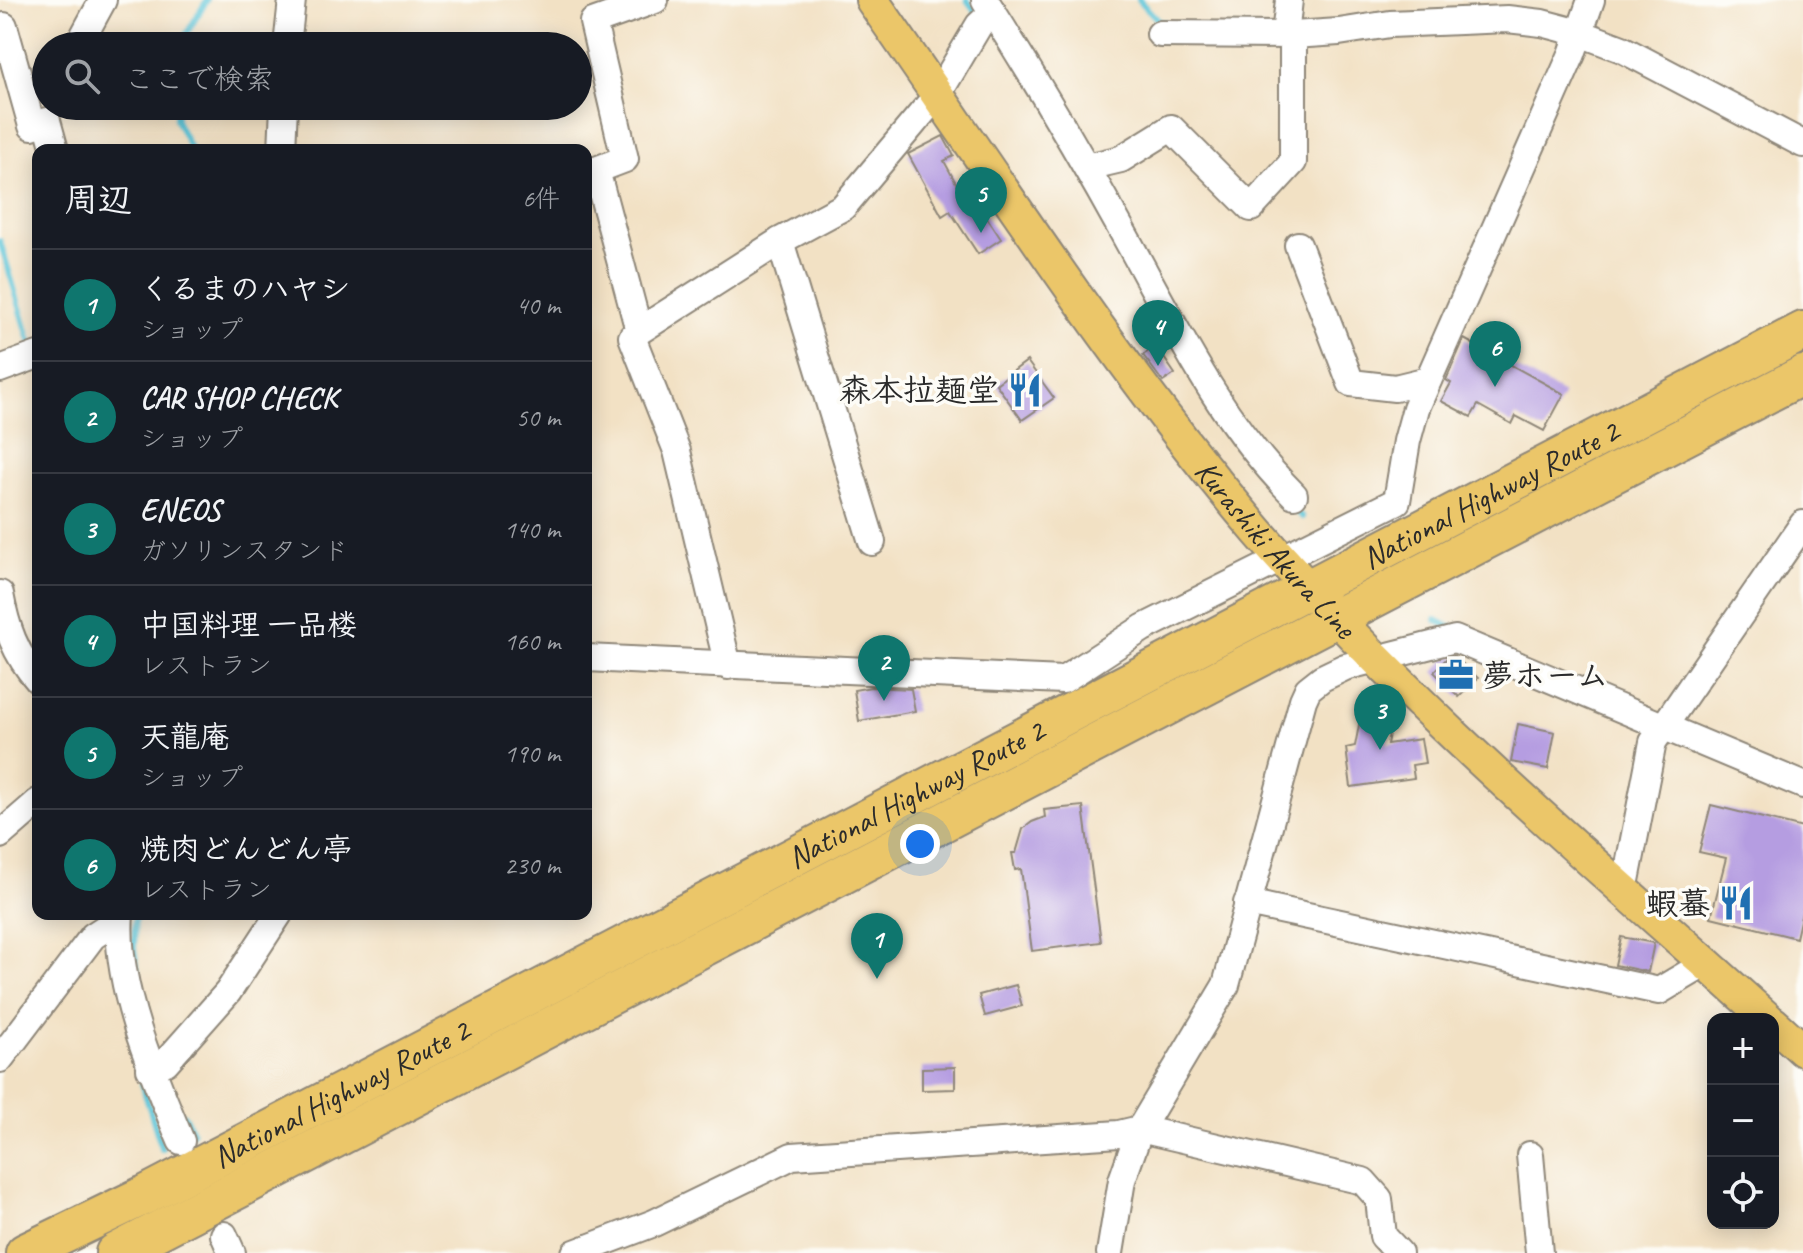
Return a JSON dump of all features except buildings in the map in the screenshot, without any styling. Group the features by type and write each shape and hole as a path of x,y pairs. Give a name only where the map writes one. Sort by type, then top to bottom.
{"highway":[{"name":"National Highway Route 2","path":"25,1253 145,1195 1803,331"},
{"name":"National Highway Route 2","path":"115,1253 1803,375"}],"main road":[{"name":"Kurashiki Akura Line","path":"872,0 1135,377 1257,530 1375,660 1624,891 1761,1013"},
{"path":"1779,1028 1803,1050"}],"street":[{"path":"86,32 103,0"},
{"path":"289,32 292,0"},
{"path":"639,331 596,170 625,159 593,22 655,0"},
{"path":"1087,167 1121,159 1171,128 1251,208 1293,162 1289,0"},
{"path":"592,658 1063,680 1143,628 1397,501 1416,408 1580,33 1591,0"},
{"path":"728,666 677,451 632,337 780,241 843,207 938,94 986,13 1087,167 1203,376 1238,432 1294,495"},
{"path":"1160,34 1289,35 1339,32 1390,24 1507,19 1542,23 1622,49 1803,144"},
{"path":"0,27 4,26 32,126 44,120"},
{"path":"55,120 55,144"},
{"path":"282,144 283,120"},
{"path":"780,241 872,542"},
{"path":"1298,245 1351,383 1395,388 1428,380"},
{"path":"0,369 32,357"},
{"path":"1624,891 1653,742 1803,524"},
{"path":"0,594 5,623 14,648 32,672"},
{"path":"1110,1253 1122,1180 1140,1129 1226,985 1308,689 1333,672 1455,639 1668,720 1803,785"},
{"path":"0,835 32,807"},
{"path":"1247,903 1659,991 1706,963"},
{"path":"0,1059 93,936 116,920"},
{"path":"120,920 125,976 150,1069 181,1141"},
{"path":"150,1069 166,1062 228,992 275,920"},
{"path":"575,1253 654,1223 792,1156 1119,1134 1140,1129 1363,1181 1379,1199 1388,1247"},
{"path":"1530,1155 1539,1253"}],"waterway":[{"path":"188,32 207,0"},
{"path":"967,0 979,16"},
{"path":"1139,0 1160,22 1164,22"},
{"path":"176,120 188,144"},
{"path":"0,241 31,344"},
{"path":"1285,502 1302,517"},
{"path":"1436,620 1454,629"},
{"path":"135,920 134,949 141,994"},
{"path":"142,1084 162,1149"},
{"path":"184,1115 193,1133"}],"place":[{"name":"天龍庵","path":"981,233"},
{"name":"中国料理 一品楼","path":"1158,366"},
{"name":"焼肉どんどん亭","path":"1495,387"},
{"name":"森本拉麺堂","path":"1025,390"},
{"name":"夢ホーム","path":"1456,675"},
{"name":"CAR SHOP CHECK","path":"884,701"},
{"name":"ENEOS","path":"1380,750"},
{"name":"蝦蟇","path":"1736,903"},
{"name":"くるまのハヤシ","path":"877,979"}]}
